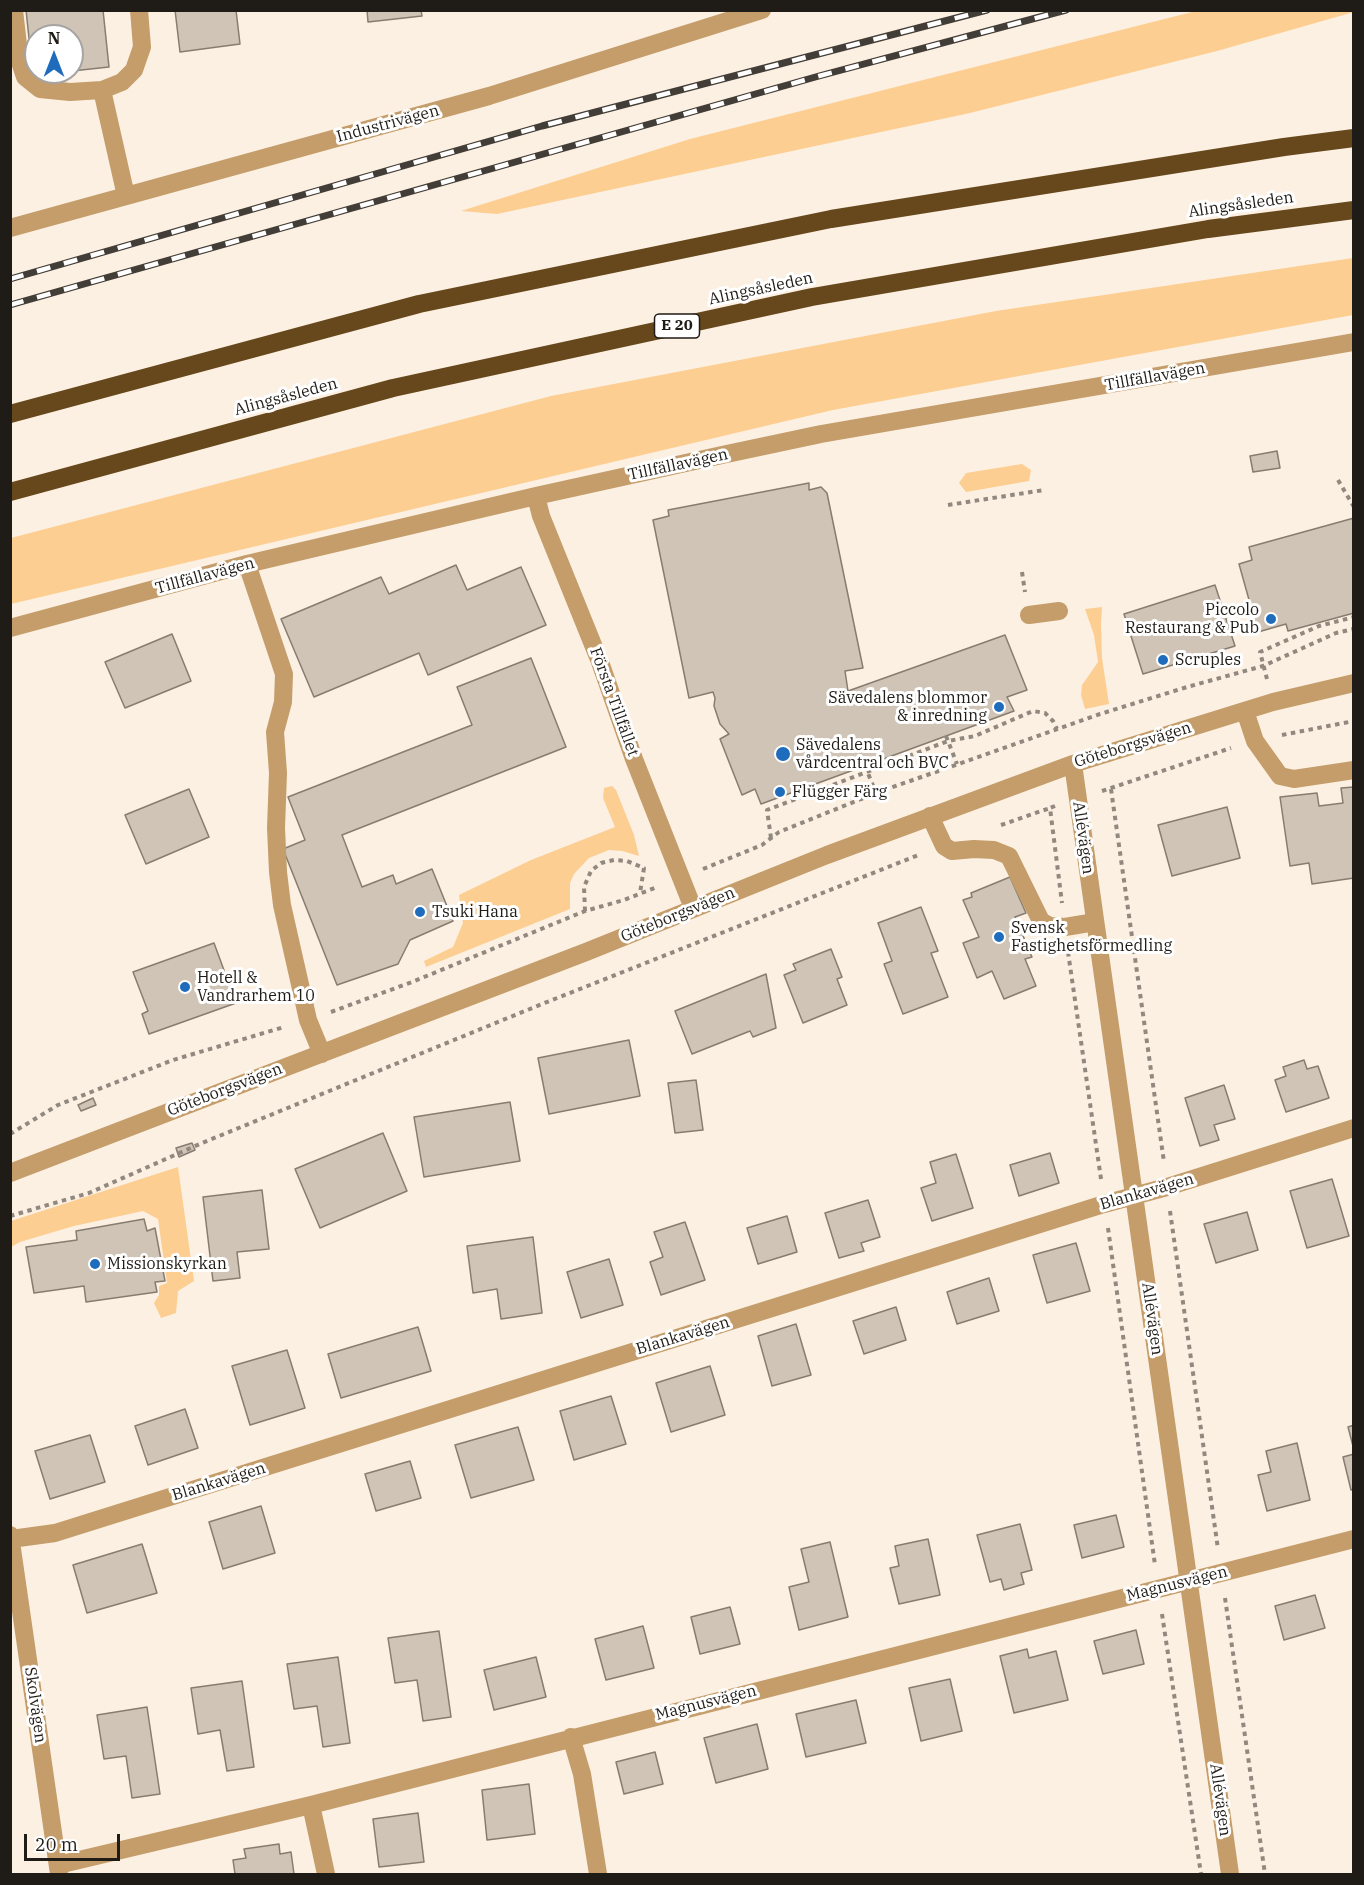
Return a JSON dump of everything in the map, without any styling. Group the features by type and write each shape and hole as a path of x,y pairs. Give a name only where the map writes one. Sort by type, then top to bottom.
{"highway":[{"path":"10,414 419,304 795,226 1353,138"},
{"name":"Alingsåsleden","path":"10,492 393,388 812,297 1208,229 1353,210"}],"street":[{"path":"14,10 20,62 25,77 40,88 70,92 102,90 122,81 134,70 142,46 139,10"},
{"name":"Industrivägen","path":"10,228 489,96 762,10"},
{"path":"102,90 126,196"},
{"name":"Tillfällavägen","path":"10,628 247,564 536,496 821,434 1353,342"},
{"name":"Första Tillfället","path":"536,496 541,516 600,662 634,759 693,908"},
{"path":"247,564 284,674 283,702 275,732 278,773 276,828 278,872 282,905 308,1020 322,1054"},
{"path":"1029,615 1059,611"},
{"name":"Göteborgsvägen","path":"10,1173 586,952 930,816 1073,764 1245,711 1353,683"},
{"path":"1245,711 1255,741 1280,776 1294,779 1353,770"},
{"name":"Allévägen","path":"1073,764 1230,1875"},
{"path":"930,816 944,846 952,851 994,850 1009,856 1041,921 1050,926 1065,927 1095,922"},
{"name":"Blankavägen","path":"11,1537 55,1533 1353,1128"},
{"name":"Skolvägen","path":"11,1537 59,1870"},
{"name":"Magnusvägen","path":"59,1870 571,1737 1353,1539"},
{"path":"571,1737 582,1774 598,1875"},
{"path":"311,1805 326,1875"}],"path":[{"path":"1338,480 1353,507"},
{"path":"948,505 1044,490"},
{"path":"1263,666 1260,652 1319,626 1353,616"},
{"path":"771,838 767,810 948,741 975,736 1033,711 1046,713 1057,729"},
{"path":"946,736 957,764"},
{"path":"865,766 876,793"},
{"path":"1000,826 1111,789 1265,1875"},
{"path":"1050,808 1104,1204 1201,1875"},
{"path":"10,1216 89,1192 202,1143 542,1004 809,897 944,846"},
{"path":"585,911 584,887 591,871 602,863 614,860 627,861 644,868 640,893"}],"shaded area":[{"path":"1200,10 1353,10 1354,12 1217,51 970,113 497,214 461,211 690,139"},
{"path":"1353,258 1353,315 833,410 11,604 11,538 551,396 996,311"},
{"path":"1022,464 1031,470 1029,481 966,492 959,483 966,473"},
{"path":"1102,607 1102,658 1109,704 1085,709 1081,695 1082,685 1098,662 1094,635 1085,609"},
{"path":"612,786 616,790 634,835 639,856 609,850 589,858 574,874 570,883 570,909 426,967 424,961 453,947 463,923 459,895 531,860 615,827 603,798 604,788"},
{"path":"178,1167 194,1281 178,1291 176,1313 161,1318 154,1303 159,1295 159,1286 167,1283 158,1219 143,1211 74,1226 20,1242 11,1247 11,1221"}],"building":[{"path":"26,10 103,10 109,67 84,70 84,24 27,24"},
{"path":"175,10 236,10 240,44 180,52"},
{"path":"367,10 421,10 422,16 368,22"},
{"path":"1277,451 1280,468 1253,472 1250,456"},
{"path":"809,483 809,490 821,487 827,493 863,668 845,671 848,691 1005,635 1027,690 1007,697 1014,711 761,804 755,789 742,795 720,739 729,734 720,724 714,706 713,692 689,698 653,520 669,516 668,510"},
{"path":"1354,518 1354,613 1288,631 1286,624 1258,632 1239,564 1252,560 1249,547"},
{"path":"456,565 467,590 521,567 546,625 428,675 419,653 314,697 281,619 381,577 389,594"},
{"path":"1215,585 1235,646 1143,674 1124,614"},
{"path":"172,634 191,681 125,708 105,662"},
{"path":"531,658 566,747 342,835 362,887 393,875 396,884 432,869 453,921 410,940 398,964 337,985 283,849 305,840 288,797 472,725 457,687"},
{"path":"1354,787 1354,878 1312,884 1309,863 1290,866 1280,797 1317,793 1319,806 1343,803 1341,788"},
{"path":"189,789 209,837 146,864 125,815"},
{"path":"1227,807 1240,858 1172,876 1158,825"},
{"path":"1010,877 1026,913 1015,917 1032,957 1025,959 1036,986 1004,999 992,971 977,978 963,943 979,937 963,900 972,897 971,893"},
{"path":"921,907 938,951 931,953 948,997 903,1014 884,964 892,961 878,923"},
{"name":"Hotell & Vandrarhem 10","path":"214,943 236,1003 149,1034 142,1014 148,1011 133,972"},
{"path":"831,949 842,977 837,979 847,1005 803,1023 784,975 796,970 793,964"},
{"path":"766,974 776,1028 753,1037 750,1031 692,1054 675,1011"},
{"path":"629,1040 640,1096 549,1114 538,1058"},
{"path":"1304,1060 1307,1069 1318,1066 1329,1098 1286,1112 1275,1080 1286,1076 1283,1067"},
{"path":"696,1080 703,1130 675,1133 668,1083"},
{"path":"1224,1085 1235,1119 1214,1125 1219,1140 1200,1146 1185,1098"},
{"path":"93,1098 96,1105 81,1111 78,1105"},
{"path":"510,1102 520,1161 424,1177 414,1117"},
{"path":"383,1133 407,1191 320,1228 295,1169"},
{"path":"192,1143 195,1150 179,1157 176,1148"},
{"path":"1050,1153 1059,1183 1019,1196 1010,1165"},
{"path":"956,1154 973,1208 932,1221 921,1188 936,1183 930,1162"},
{"path":"1332,1179 1349,1236 1307,1248 1290,1191"},
{"path":"262,1190 269,1249 237,1252 240,1278 213,1281 203,1197"},
{"path":"868,1200 880,1237 861,1243 864,1251 839,1258 825,1213"},
{"path":"1247,1212 1258,1250 1216,1263 1204,1224"},
{"path":"787,1216 797,1252 758,1264 747,1228"},
{"name":"Missionskyrkan","path":"144,1219 147,1231 155,1228 165,1281 155,1282 157,1292 86,1302 84,1286 34,1293 26,1247 77,1240 76,1231"},
{"path":"685,1222 705,1280 661,1295 650,1262 663,1257 654,1232"},
{"path":"533,1237 542,1313 501,1319 497,1289 473,1293 467,1246"},
{"path":"1076,1243 1090,1291 1047,1303 1033,1255"},
{"path":"609,1259 623,1305 581,1318 567,1272"},
{"path":"989,1278 999,1311 957,1324 947,1292"},
{"path":"896,1307 906,1340 864,1354 853,1321"},
{"path":"796,1324 811,1375 772,1386 758,1336"},
{"path":"418,1327 431,1371 341,1398 328,1354"},
{"path":"287,1350 305,1408 250,1425 232,1366"},
{"path":"710,1366 725,1415 671,1432 656,1383"},
{"path":"611,1396 626,1444 574,1460 560,1411"},
{"path":"185,1409 198,1448 148,1465 135,1426"},
{"path":"1354,1425 1354,1450 1348,1427"},
{"path":"518,1427 534,1480 471,1498 455,1445"},
{"path":"90,1435 105,1482 50,1499 35,1451"},
{"path":"1297,1443 1310,1500 1267,1511 1258,1475 1271,1472 1266,1451"},
{"path":"1354,1454 1354,1489 1351,1490 1343,1457"},
{"path":"410,1461 421,1498 376,1511 365,1474"},
{"path":"261,1506 275,1553 223,1569 209,1522"},
{"path":"1116,1515 1124,1547 1082,1558 1074,1525"},
{"path":"1020,1524 1032,1570 1021,1573 1024,1584 1004,1590 1001,1579 990,1582 977,1535"},
{"path":"928,1539 940,1595 899,1604 890,1568 899,1566 895,1546"},
{"path":"830,1542 848,1617 799,1630 789,1587 809,1582 801,1549"},
{"path":"142,1544 157,1593 87,1613 73,1565"},
{"path":"1315,1595 1325,1628 1284,1640 1275,1606"},
{"path":"730,1607 740,1644 700,1654 691,1617"},
{"path":"643,1626 654,1668 606,1680 595,1639"},
{"path":"1136,1630 1144,1664 1103,1674 1094,1641"},
{"path":"439,1631 451,1717 423,1721 417,1680 395,1683 388,1638"},
{"path":"1027,1649 1029,1658 1056,1651 1068,1700 1014,1713 1000,1656"},
{"path":"338,1657 350,1743 323,1747 317,1706 294,1709 287,1664"},
{"path":"536,1657 546,1697 494,1710 484,1670"},
{"path":"950,1679 962,1731 921,1741 909,1688"},
{"path":"242,1681 254,1767 227,1771 220,1730 198,1734 191,1688"},
{"path":"856,1700 866,1743 806,1757 796,1714"},
{"path":"147,1707 160,1794 132,1798 126,1756 104,1759 97,1715"},
{"path":"757,1724 768,1769 716,1783 704,1738"},
{"path":"655,1752 663,1784 624,1794 616,1762"},
{"path":"529,1784 535,1834 487,1840 482,1790"},
{"path":"418,1813 424,1862 379,1867 373,1819"},
{"path":"279,1844 280,1854 291,1852 294,1874 235,1874 233,1860 246,1858 244,1849"}],"railway":[{"path":"10,279 542,126 987,10"},
{"path":"10,305 819,76 1066,10"}],"place":[{"name":"Piccolo Restaurang & Pub","path":"1271,619"},
{"name":"Scruples","path":"1163,660"},
{"name":"Sävedalens blommor & inredning","path":"999,707"},
{"name":"Sävedalens vårdcentral och BVC","path":"783,754"},
{"name":"Flügger Färg","path":"780,792"},
{"name":"Tsuki Hana","path":"420,912"},
{"name":"Svensk Fastighetsförmedling","path":"999,937"},
{"name":"Hotell & Vandrarhem 10","path":"185,987"},
{"name":"Missionskyrkan","path":"95,1264"}]}
